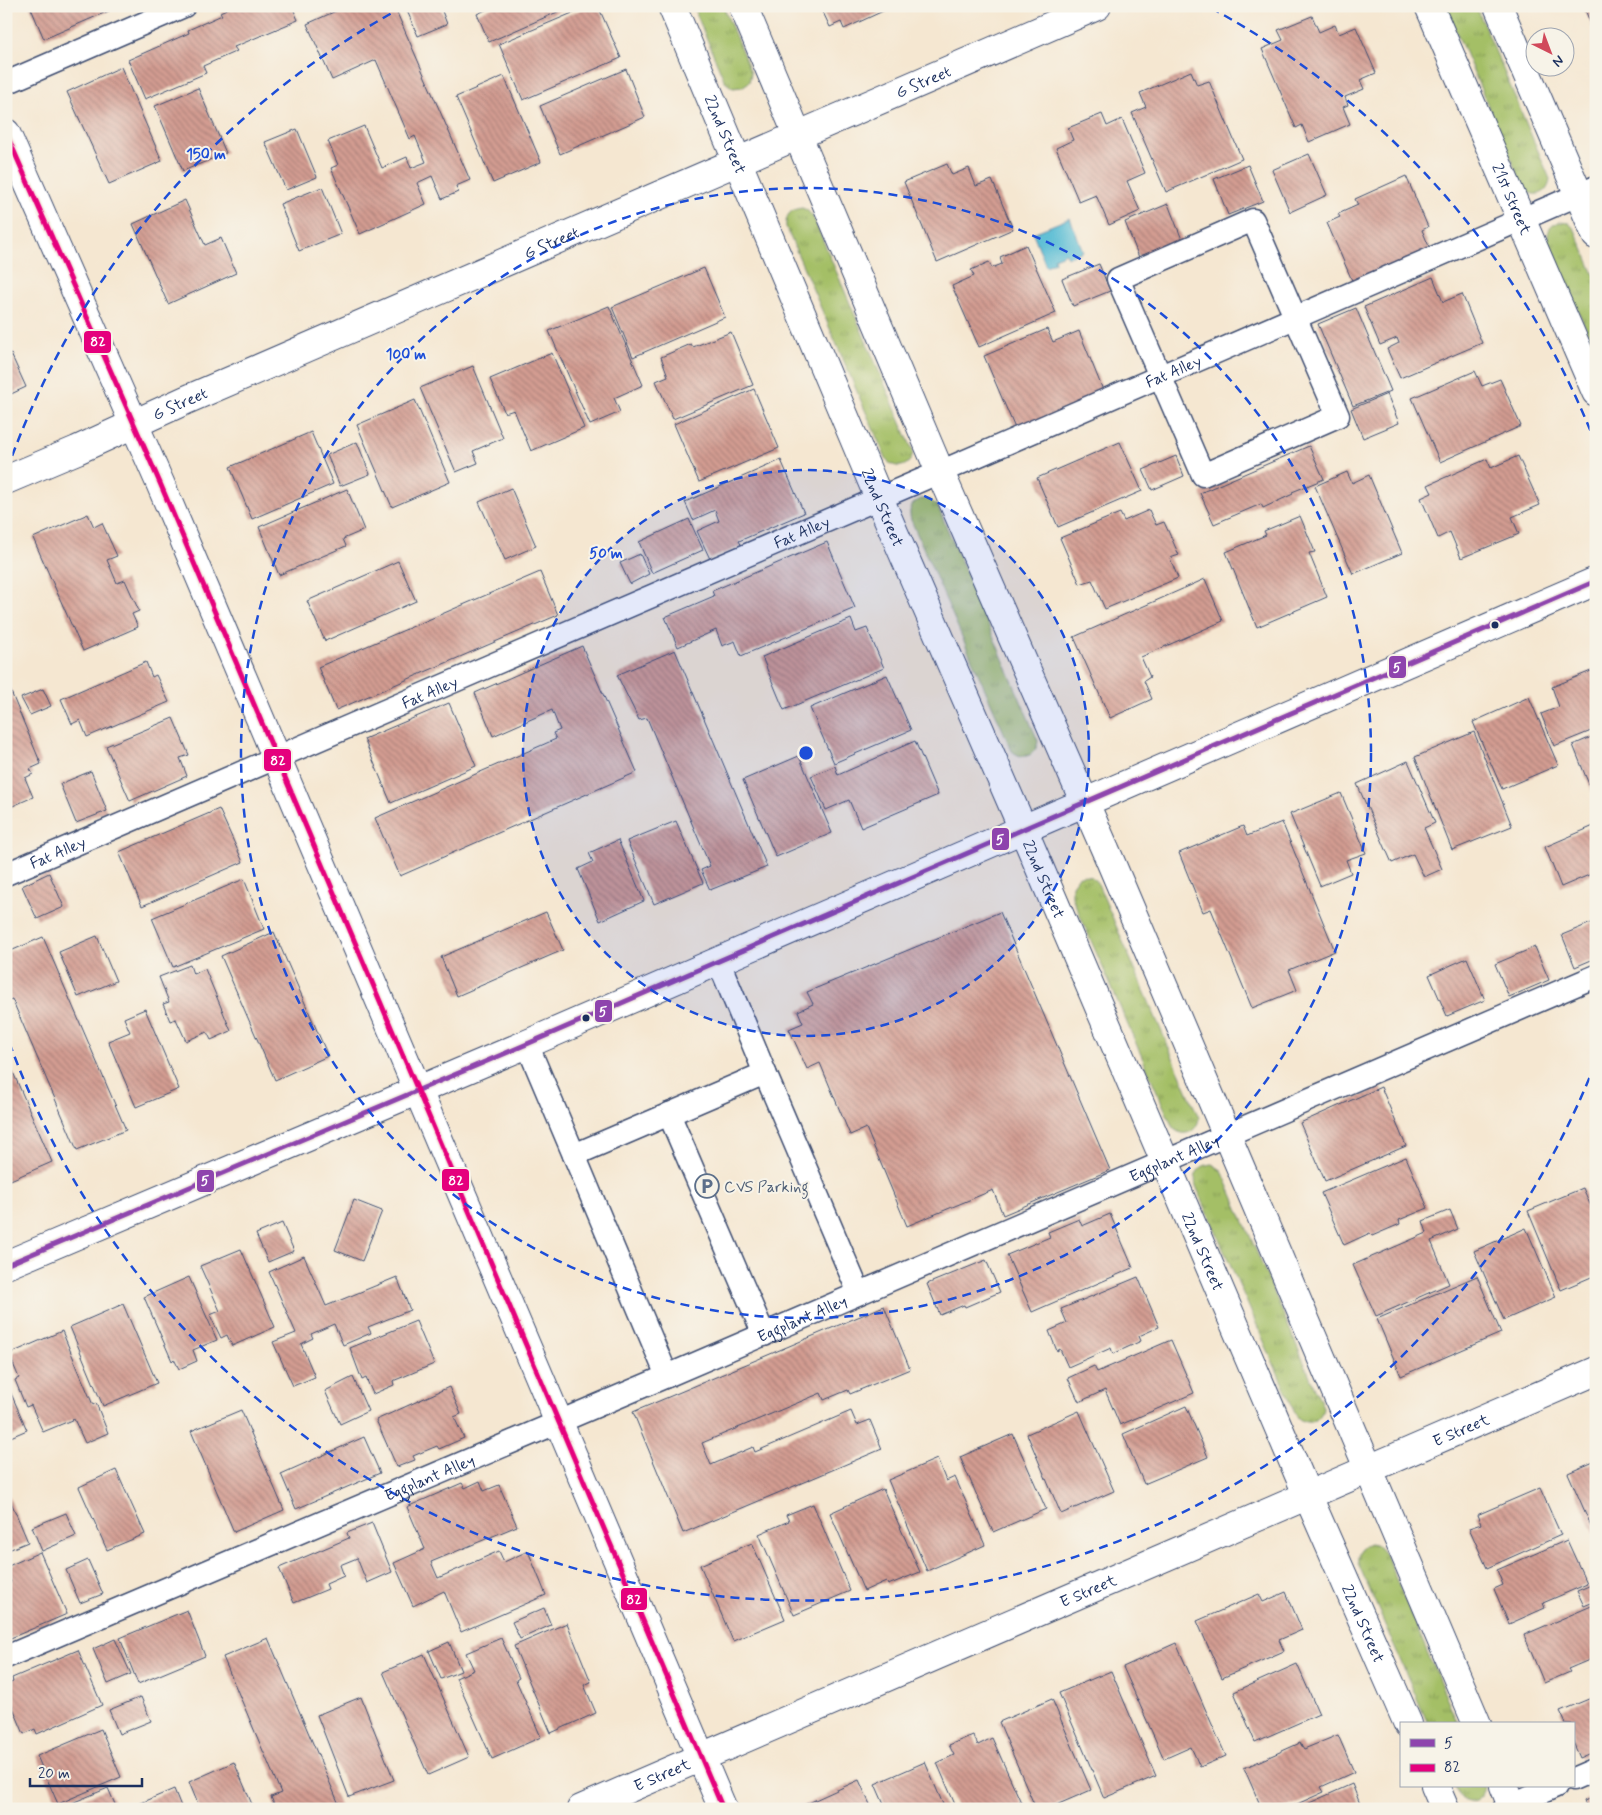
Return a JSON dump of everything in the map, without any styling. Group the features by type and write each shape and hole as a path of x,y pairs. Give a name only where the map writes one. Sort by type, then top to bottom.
{"street":[{"name":"22nd Street","path":"672,6 879,498 1023,829 1307,1494 1407,1722"},
{"path":"743,6 940,472 1085,803 1476,1722"},
{"name":"G Street","path":"6,480 1097,6"},
{"name":"21st Street","path":"1429,6 1596,392"},
{"path":"1498,6 1587,191 1596,236"},
{"path":"6,133 276,757 722,1809"},
{"path":"6,1265 526,1044 1596,581"},
{"name":"E Street","path":"580,1809 1596,1371"},
{"path":"1436,1788 1445,1809"}],"lane":[{"path":"6,83 184,6"},
{"name":"Fat Alley","path":"6,874 1587,191"},
{"path":"1253,220 1338,416 1203,475 1161,376 1118,279 1253,220"},
{"path":"718,960 859,1293"},
{"name":"Eggplant Alley","path":"6,1657 764,1335 1596,976"},
{"path":"526,1044 667,1376"},
{"path":"574,1155 765,1073"},
{"path":"669,1114 764,1335"},
{"path":"1574,1779 1596,1769"},
{"path":"1508,1802 1550,1788"}],"green space":[{"path":"693,6 723,6 751,73 749,82 742,87 733,88 725,82"},
{"path":"1445,6 1476,6 1550,179 1547,188 1541,193 1533,194 1524,189"},
{"path":"802,208 807,210 813,217 913,451 910,460 904,465 896,466 887,461 786,227 786,220 789,214 794,210"},
{"path":"1559,222 1569,223 1575,230 1596,279 1596,352 1548,241 1550,229"},
{"path":"922,499 931,500 938,507 1038,741 1035,750 1028,755 1020,756 1012,751 911,520 911,507 915,502"},
{"path":"1083,875 1092,877 1098,884 1199,1118 1196,1127 1189,1132 1181,1133 1173,1128 1072,897 1072,885 1078,877"},
{"path":"1212,1164 1223,1173 1323,1407 1320,1416 1313,1421 1305,1422 1297,1417 1196,1186 1195,1178 1200,1168"},
{"path":"1369,1544 1379,1546 1385,1553 1457,1722 1427,1722 1358,1563 1358,1556 1363,1547"},
{"path":"1456,1788 1484,1788 1480,1798 1473,1802 1465,1801 1458,1794"}],"water":[{"path":"1070,218 1083,251 1068,257 1066,253 1054,258 1055,262 1046,266 1033,233"}],"building":[{"path":"30,6 120,6 44,39"},
{"path":"233,6 292,6 298,20 234,47 237,51 203,66 206,73 145,99 128,60 189,33 188,30 222,15 220,12"},
{"path":"347,6 394,6 470,180 456,186 458,192 442,199 432,176 417,183 426,204 360,234 331,168 338,165 328,141 364,126 382,168 407,157 411,168 426,162 415,136 410,139 376,60 332,80 307,24"},
{"path":"405,6 440,6 447,24 418,36"},
{"path":"494,6 571,6 489,42 477,14"},
{"path":"589,6 598,6 621,58 523,100 499,44"},
{"path":"820,6 894,6 844,29 841,22 830,27"},
{"path":"1596,6 1596,36 1585,10"},
{"path":"1312,16 1319,32 1335,25 1339,34 1356,27 1376,73 1360,80 1364,89 1345,97 1348,105 1343,107 1350,124 1309,142 1302,125 1296,128 1262,49 1283,40 1278,30"},
{"path":"121,67 162,161 109,184 67,92"},
{"path":"626,69 645,117 560,154 540,106"},
{"path":"1191,71 1197,85 1209,81 1242,159 1166,192 1132,113 1146,107 1140,93"},
{"path":"504,76 541,162 493,183 456,97"},
{"path":"198,88 226,153 183,171 155,106"},
{"path":"1102,114 1107,126 1122,119 1145,173 1127,181 1140,211 1109,225 1096,195 1079,202 1056,148 1073,140 1068,128"},
{"path":"297,129 317,177 286,190 265,142"},
{"path":"1309,154 1327,195 1290,212 1272,170"},
{"path":"947,164 952,175 969,168 976,186 992,180 1013,229 937,262 904,182"},
{"path":"1248,165 1263,201 1228,215 1214,179"},
{"path":"1406,176 1428,227 1422,230 1431,251 1354,285 1327,223 1340,217 1338,214 1358,205 1355,199"},
{"path":"322,187 341,234 299,251 280,204"},
{"path":"185,200 205,245 221,238 236,273 168,304 133,224"},
{"path":"1168,204 1183,242 1140,260 1125,222"},
{"path":"1026,245 1056,313 979,347 952,286 974,276 971,270 989,262 992,268 1002,264 1000,257"},
{"path":"1099,264 1110,291 1073,306 1062,279"},
{"path":"704,268 725,317 633,357 612,307"},
{"path":"1433,277 1443,302 1462,294 1482,343 1400,378 1387,349 1399,343 1397,338 1380,345 1364,307"},
{"path":"609,306 643,385 614,398 620,412 590,425 549,331"},
{"path":"1356,308 1391,391 1353,406 1318,324"},
{"path":"1047,329 1053,342 1079,331 1105,395 1017,433 984,356"},
{"path":"731,332 753,385 673,419 656,381 668,376 661,357 691,344 693,347"},
{"path":"552,353 584,428 531,451 514,410 505,413 490,379"},
{"path":"11,354 26,387 9,395 11,400 6,402 6,356"},
{"path":"473,366 503,438 473,451 478,463 456,472 420,388"},
{"path":"1475,371 1482,386 1500,379 1521,426 1440,462 1412,398"},
{"path":"754,389 779,448 699,482 674,424"},
{"path":"1387,394 1399,423 1363,438 1351,409"},
{"path":"415,400 450,482 392,507 357,425"},
{"path":"311,432 333,484 252,519 230,467"},
{"path":"357,442 370,474 340,486 327,455"},
{"path":"1120,442 1142,491 1058,527 1037,478"},
{"path":"1309,446 1324,479 1292,492 1293,494 1263,508 1261,504 1214,524 1200,493"},
{"path":"1176,456 1184,476 1152,490 1143,470"},
{"path":"1518,456 1540,505 1512,517 1519,534 1461,558 1450,532 1438,538 1421,498 1432,493 1428,485 1487,459 1491,468"},
{"path":"781,460 804,513 739,541 742,546 710,559 697,531 719,521 715,510 693,520 685,502"},
{"path":"1347,472 1352,483 1369,475 1402,553 1353,574 1315,486"},
{"path":"511,488 536,546 505,560 479,502"},
{"path":"347,489 364,530 343,539 346,546 279,575 259,527"},
{"path":"1149,510 1156,525 1164,522 1179,555 1170,558 1178,578 1105,609 1092,580 1080,584 1060,538 1120,513 1124,521"},
{"path":"88,514 94,527 102,523 117,556 107,560 117,583 125,580 139,611 132,614 138,627 83,651 33,538"},
{"path":"1300,516 1315,552 1309,553 1327,597 1257,627 1226,552 1266,535 1264,531"},
{"path":"689,519 703,550 652,573 639,542"},
{"path":"827,542 855,608 741,656 735,641 722,646 716,630 678,647 665,617 714,596 712,591"},
{"path":"640,554 649,574 630,584 620,563"},
{"path":"398,561 416,601 325,641 307,601"},
{"path":"540,572 558,615 336,710 318,667"},
{"path":"1205,579 1223,621 1141,657 1150,677 1144,681 1152,699 1110,718 1074,637"},
{"path":"851,619 856,632 867,628 884,668 784,710 762,657"},
{"path":"582,646 637,772 400,876 375,818 556,739 553,733 560,730 552,710 493,736 475,693"},
{"path":"675,650 767,867 710,890 701,870 710,866 647,718 639,720 617,675"},
{"path":"146,662 152,677 156,675 169,702 87,737 80,720 72,724 61,699"},
{"path":"1596,669 1596,729 1554,746 1541,714 1559,707 1552,687"},
{"path":"887,675 911,730 834,763 810,708"},
{"path":"6,680 41,764 30,769 33,774 25,778 33,797 6,809"},
{"path":"43,689 51,706 30,715 21,698"},
{"path":"1529,697 1558,765 1502,789 1473,722"},
{"path":"449,703 476,766 391,803 364,739"},
{"path":"173,718 189,755 180,758 187,776 130,801 106,746"},
{"path":"1474,732 1512,826 1452,850 1415,757"},
{"path":"1596,735 1596,791 1592,792 1573,745"},
{"path":"915,741 938,795 861,828 849,800 826,810 811,776 835,766 838,775"},
{"path":"799,756 832,833 776,857 743,780"},
{"path":"1408,761 1435,823 1424,828 1442,869 1424,877 1413,854 1392,863 1357,784"},
{"path":"91,771 107,811 76,823 60,784"},
{"path":"1341,793 1366,853 1346,860 1351,873 1320,886 1290,814"},
{"path":"219,809 243,862 142,906 119,852"},
{"path":"676,821 703,883 654,904 627,841"},
{"path":"1282,822 1335,951 1289,970 1297,990 1252,1008 1211,909 1203,912 1179,853 1243,826 1247,836"},
{"path":"1596,825 1596,872 1561,887 1545,847"},
{"path":"618,840 644,901 600,921 578,869 593,862 589,853"},
{"path":"49,873 64,907 37,919 22,886"},
{"path":"244,879 264,929 173,967 152,918"},
{"path":"546,912 563,950 457,996 441,957"},
{"path":"1000,912 1110,1170 1003,1215 993,1190 907,1226 866,1128 850,1135 820,1063 807,1069 789,1029 803,1023 798,1011 813,1004 807,992"},
{"path":"1596,921 1596,958 1575,967 1562,935"},
{"path":"274,932 328,1056 275,1080 221,956"},
{"path":"97,936 116,981 78,997 59,952"},
{"path":"43,937 126,1130 77,1150 12,999 6,1001 6,953"},
{"path":"1535,947 1549,980 1509,997 1495,964"},
{"path":"1467,958 1485,1000 1447,1016 1429,975"},
{"path":"190,965 193,974 205,969 231,1031 211,1040 207,1032 186,1041 176,1019 170,1021 163,1004 169,1002 159,977"},
{"path":"145,1009 179,1089 136,1107 108,1041 130,1032 124,1018"},
{"path":"6,1056 52,1162 6,1182"},
{"path":"1381,1087 1406,1146 1325,1181 1300,1123"},
{"path":"1406,1157 1428,1208 1399,1220 1400,1224 1372,1236 1370,1233 1344,1245 1321,1193"},
{"path":"1583,1188 1596,1218 1596,1275 1561,1290 1528,1211"},
{"path":"354,1200 382,1211 362,1261 335,1250"},
{"path":"1450,1210 1458,1229 1431,1241 1449,1284 1376,1316 1353,1265 1427,1233 1423,1221"},
{"path":"1110,1214 1133,1268 1032,1312 1007,1255 1050,1237 1048,1232 1079,1219 1082,1226"},
{"path":"282,1223 294,1251 268,1262 256,1234"},
{"path":"1526,1228 1556,1297 1504,1320 1474,1251"},
{"path":"241,1249 275,1327 232,1346 227,1335 221,1338 210,1315 220,1311 200,1266"},
{"path":"304,1256 326,1306 397,1277 410,1310 368,1327 371,1333 343,1345 334,1324 311,1334 313,1338 301,1344 315,1377 293,1386 273,1342 296,1333 269,1272"},
{"path":"986,1260 1000,1292 940,1315 927,1284"},
{"path":"1477,1276 1501,1333 1401,1376 1377,1319"},
{"path":"189,1277 217,1340 193,1350 197,1361 179,1369 174,1359 172,1361 144,1297"},
{"path":"1138,1277 1159,1327 1139,1336 1141,1341 1113,1354 1111,1348 1068,1367 1060,1349 1057,1351 1049,1331 1067,1323 1061,1309"},
{"path":"123,1304 157,1383 103,1406 70,1327"},
{"path":"884,1306 910,1369 850,1394 848,1390 824,1400 821,1393 702,1443 711,1465 753,1447 755,1452 851,1411 857,1425 870,1420 882,1449 683,1533 633,1412"},
{"path":"416,1321 434,1364 393,1381 394,1385 373,1394 366,1378 362,1380 350,1348"},
{"path":"62,1331 93,1405 96,1403 108,1433 85,1443 74,1419 43,1432 31,1405 26,1407 15,1380 19,1378 9,1354"},
{"path":"1171,1340 1194,1393 1120,1425 1105,1390 1079,1402 1068,1378 1094,1366 1097,1372"},
{"path":"353,1377 368,1411 340,1424 325,1391"},
{"path":"6,1382 27,1430 6,1439"},
{"path":"449,1387 461,1414 454,1417 464,1438 439,1449 437,1446 413,1456 415,1460 397,1467 376,1420"},
{"path":"1186,1406 1208,1457 1144,1484 1123,1434"},
{"path":"241,1410 284,1510 234,1532 191,1431"},
{"path":"1079,1411 1114,1491 1061,1514 1027,1434"},
{"path":"1013,1434 1046,1509 993,1532 960,1457"},
{"path":"364,1437 380,1473 296,1509 281,1474"},
{"path":"937,1459 946,1481 955,1477 985,1545 927,1571 888,1480"},
{"path":"1596,1461 1596,1537 1568,1473"},
{"path":"116,1470 145,1534 107,1550 79,1487"},
{"path":"480,1481 484,1491 499,1485 517,1526 431,1562 438,1578 499,1551 504,1562 528,1551 546,1595 461,1632 444,1591 413,1606 394,1563 425,1549 407,1507 462,1483 465,1488"},
{"path":"1540,1488 1561,1535 1487,1568 1469,1528 1481,1524 1477,1515"},
{"path":"883,1489 920,1572 888,1585 886,1581 864,1591 830,1513"},
{"path":"6,1490 28,1542 6,1551"},
{"path":"813,1504 850,1591 794,1615 759,1534 789,1521 786,1515"},
{"path":"66,1513 76,1536 42,1551 32,1527"},
{"path":"372,1523 392,1572 367,1583 357,1558 340,1565 344,1576 326,1584 328,1589 294,1603 279,1568 349,1538 347,1533"},
{"path":"1567,1540 1587,1584 1543,1603 1545,1608 1509,1624 1494,1589 1503,1585 1497,1570"},
{"path":"752,1543 785,1619 733,1641 700,1565"},
{"path":"40,1552 67,1614 6,1640 6,1584 11,1582 6,1573 6,1567"},
{"path":"88,1560 103,1594 80,1603 66,1570"},
{"path":"1596,1583 1596,1601 1584,1606 1577,1591"},
{"path":"1286,1592 1302,1630 1279,1640 1284,1651 1222,1678 1197,1621 1259,1594 1263,1602"},
{"path":"1596,1604 1596,1657 1568,1669 1570,1672 1544,1683 1524,1635"},
{"path":"544,1608 551,1625 520,1639 512,1622"},
{"path":"187,1610 205,1656 138,1684 120,1638"},
{"path":"567,1623 591,1682 584,1685 596,1713 551,1733 514,1646"},
{"path":"268,1638 341,1809 276,1809 271,1797 281,1793 223,1657"},
{"path":"501,1638 519,1678 516,1680 541,1737 492,1759 456,1678 474,1670 466,1653"},
{"path":"115,1639 131,1674 108,1684 93,1649"},
{"path":"449,1642 461,1671 441,1679 429,1651"},
{"path":"1176,1643 1226,1756 1200,1767 1191,1747 1164,1759 1123,1667"},
{"path":"78,1650 102,1705 37,1734 35,1729 24,1734 6,1691 6,1685 13,1682 12,1678"},
{"path":"424,1654 469,1757 428,1775 383,1672"},
{"path":"1297,1664 1319,1714 1255,1742 1234,1692"},
{"path":"1111,1671 1156,1776 1104,1798 1059,1693"},
{"path":"1596,1696 1596,1751 1580,1758 1574,1744 1574,1722 1565,1722 1560,1711"},
{"path":"141,1697 151,1721 119,1734 109,1710"},
{"path":"361,1697 394,1780 349,1797 317,1715"},
{"path":"1052,1699 1091,1790 1047,1809 1036,1809 999,1722"},
{"path":"101,1729 121,1777 58,1804 37,1756"},
{"path":"973,1735 978,1745 992,1738 1024,1809 957,1809 937,1763 954,1755 949,1745"},
{"path":"1338,1735 1354,1772 1321,1787 1324,1792 1286,1809 1262,1809 1244,1768 1300,1743 1304,1749"},
{"path":"234,1762 254,1809 200,1809 189,1782"},
{"path":"925,1762 945,1809 886,1809 875,1784"},
{"path":"859,1780 872,1809 803,1809 802,1806"},
{"path":"1352,1784 1362,1809 1296,1809"},
{"path":"108,1788 117,1809 74,1809 72,1803"},
{"path":"174,1789 182,1809 127,1809"},
{"path":"1596,1796 1596,1809 1587,1809 1584,1801"}],"transit line":[{"name":"82","path":"6,133 160,483 723,1809"},
{"name":"5","path":"6,1265 527,1044 1596,581"}],"place":[{"name":"CVS Parking","path":"707,1186"}]}
